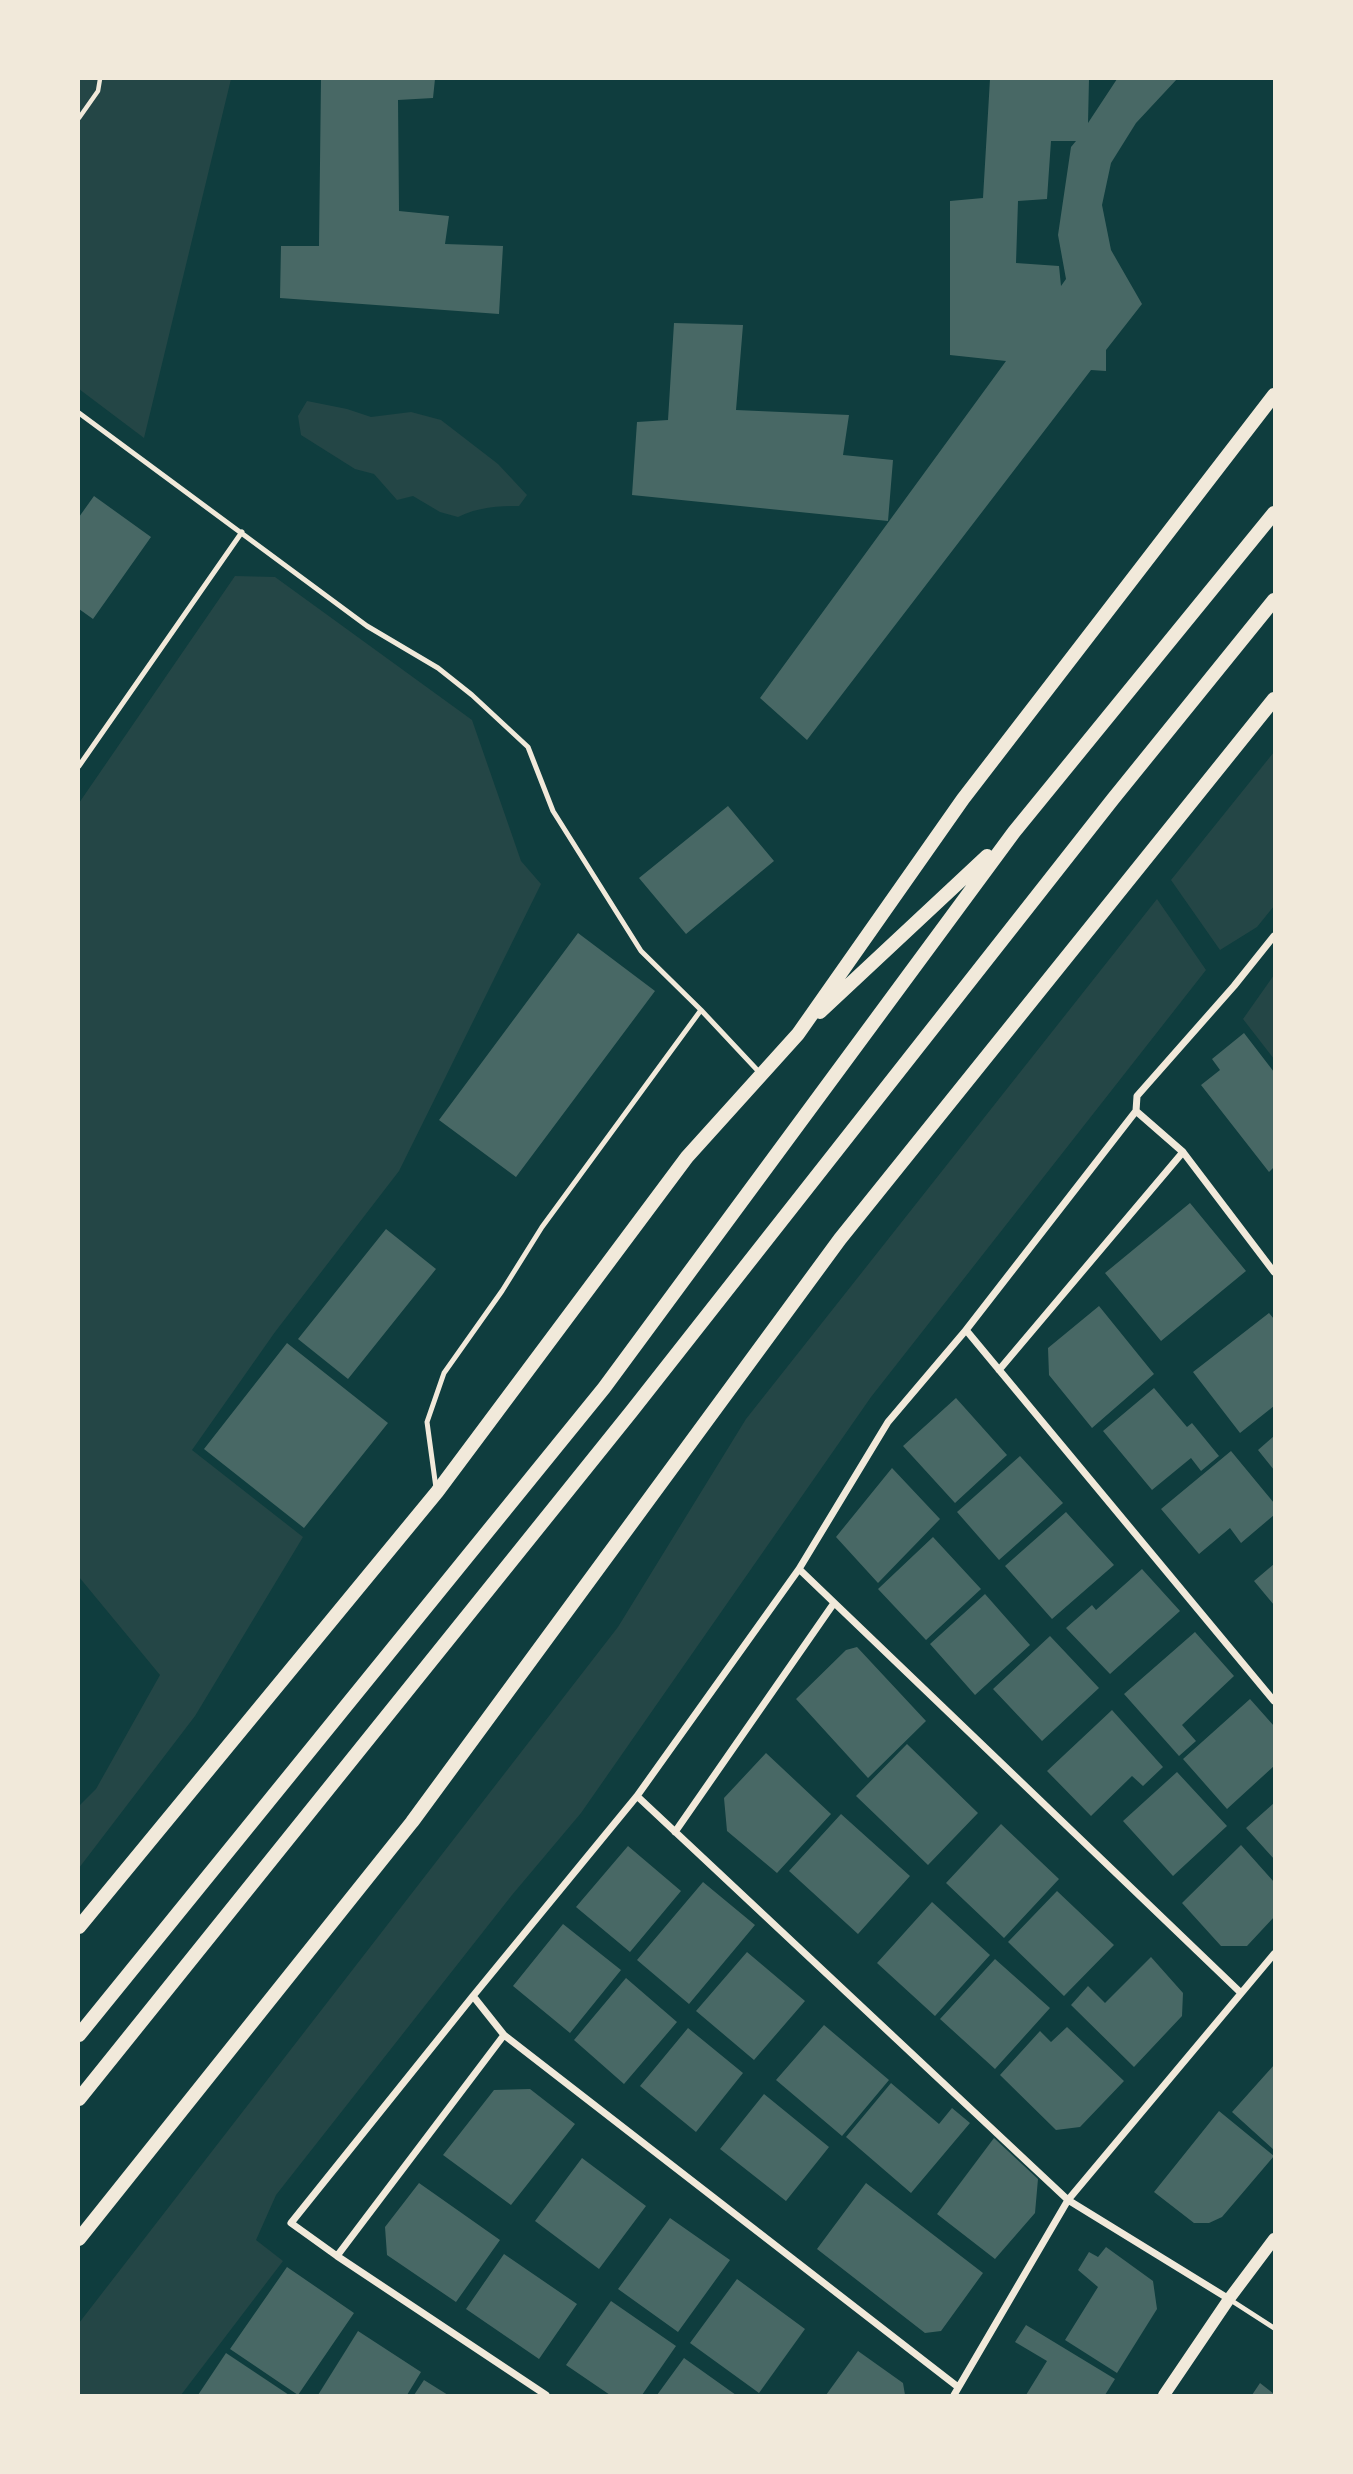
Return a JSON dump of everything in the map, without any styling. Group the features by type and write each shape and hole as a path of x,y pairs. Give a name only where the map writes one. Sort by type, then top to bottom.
{"main road":[{"path":"798,1034 963,799 1274,395"},
{"path":"79,2035 604,1388 1014,832 1274,513"},
{"path":"79,2099 622,1423 1113,799 1274,600"},
{"path":"79,2239 412,1822 840,1239 1274,699"},
{"path":"79,1927 437,1492 687,1157 798,1034 1014,832"}],"street":[{"path":"546,2395 291,2223 472,1996 637,1796 799,1569 888,1422 966,1330 1136,1111 1137,1096 1234,986 1274,936"},
{"path":"1136,1111 1184,1153 1274,1272"},
{"path":"999,1370 1184,1153"},
{"path":"966,1330 1274,1701"},
{"path":"799,1569 1241,1993"},
{"path":"675,1832 834,1603"},
{"path":"637,1796 1069,2200 1229,2299"},
{"path":"954,2395 1069,2200 1274,1954"},
{"path":"472,1996 504,2035 958,2387"},
{"path":"337,2256 504,2035"},
{"path":"1164,2395 1229,2299 1274,2239"}],"lane":[{"path":"79,413 367,626 438,668 472,695 528,747 553,811 641,951 760,1073"},
{"path":"79,766 242,532"},
{"path":"437,1492 427,1422 444,1373 502,1291 542,1227 701,1010"},
{"path":"1229,2299 1274,2328"}],"path":[{"path":"79,118 98,91 100,79"}],"shaded area":[{"path":"79,79 231,79 144,438 79,389"},
{"path":"307,401 371,417 411,412 441,420 498,464 527,495 519,506 488,508 458,517 440,512 413,496 397,500 374,474 355,469 301,435 298,416"},
{"path":"235,576 275,577 472,720 521,861 541,884 399,1171 275,1332 192,1450 303,1537 195,1716 79,1868 79,1806 96,1789 160,1675 79,1577 79,803"},
{"path":"1274,752 1274,906 1257,927 1220,950 1171,880"},
{"path":"1157,899 1206,970 871,1397 581,1813 512,1895 276,2195 256,2240 283,2261 181,2395 79,2395 79,2323 618,1627 746,1419"},
{"path":"1274,975 1274,1059 1243,1019"}],"building":[{"path":"321,79 435,79 433,98 398,100 399,211 449,216 445,244 503,246 499,314 280,298 281,246 319,246"},
{"path":"990,79 1089,79 1088,123 1117,79 1177,79 1136,123 1111,163 1102,205 1111,250 1142,304 1106,350 1106,371 1091,370 807,740 760,698 1006,361 950,355 950,201 983,198","holes":["1051,141 1076,141 1071,147 1058,235 1066,279 1061,286 1059,266 1016,263 1018,201 1047,199"]},
{"path":"674,323 743,325 736,410 849,415 843,455 893,460 888,521 632,495 637,422 668,420"},
{"path":"94,496 151,537 93,619 79,609 79,517"},
{"path":"728,806 774,861 686,934 639,878"},
{"path":"578,933 655,991 516,1177 439,1120"},
{"path":"1244,1033 1274,1072 1274,1167 1269,1172 1201,1085 1220,1070 1212,1059"},
{"path":"1190,1203 1246,1271 1161,1341 1105,1273"},
{"path":"386,1229 436,1269 348,1379 298,1339"},
{"path":"1099,1306 1154,1374 1092,1428 1049,1375 1048,1348"},
{"path":"1269,1313 1274,1319 1274,1406 1240,1433 1193,1372"},
{"path":"287,1343 388,1423 304,1528 204,1449"},
{"path":"1154,1388 1187,1427 1192,1423 1219,1456 1201,1471 1191,1458 1152,1490 1103,1431"},
{"path":"956,1398 1007,1455 955,1503 903,1446"},
{"path":"1274,1436 1274,1470 1258,1450"},
{"path":"1231,1451 1274,1503 1274,1515 1241,1543 1230,1528 1199,1554 1161,1509"},
{"path":"1020,1456 1063,1503 999,1560 957,1512"},
{"path":"892,1468 940,1519 878,1583 836,1537"},
{"path":"1066,1512 1114,1565 1052,1619 1005,1566"},
{"path":"933,1537 981,1589 926,1640 878,1589"},
{"path":"1274,1564 1274,1605 1254,1581"},
{"path":"1142,1569 1180,1611 1110,1674 1066,1628 1092,1605 1096,1610"},
{"path":"985,1594 1030,1645 975,1695 930,1644"},
{"path":"1195,1632 1234,1676 1182,1725 1196,1741 1179,1756 1124,1694"},
{"path":"1050,1636 1099,1688 1042,1741 993,1689"},
{"path":"857,1647 926,1721 868,1778 796,1699 846,1650"},
{"path":"1250,1699 1274,1726 1274,1766 1227,1809 1183,1759"},
{"path":"1112,1710 1163,1767 1143,1786 1132,1776 1091,1816 1047,1771"},
{"path":"907,1744 978,1813 928,1865 856,1796"},
{"path":"766,1753 831,1814 777,1873 727,1831 724,1798"},
{"path":"1177,1772 1227,1826 1173,1876 1123,1821"},
{"path":"1274,1803 1274,1859 1246,1828"},
{"path":"841,1814 910,1876 858,1934 789,1871"},
{"path":"1001,1824 1059,1879 1004,1938 946,1883"},
{"path":"1241,1845 1274,1882 1274,1917 1247,1946 1221,1946 1182,1903"},
{"path":"628,1846 681,1891 630,1952 576,1907"},
{"path":"703,1882 755,1925 689,2004 637,1960"},
{"path":"1057,1891 1114,1945 1064,1996 1008,1942"},
{"path":"932,1902 990,1955 935,2016 877,1963"},
{"path":"563,1924 621,1970 570,2033 513,1986"},
{"path":"747,1952 805,2001 754,2060 696,2011"},
{"path":"1151,1957 1183,1993 1182,2016 1134,2067 1071,2005 1088,1986 1105,2003"},
{"path":"995,1959 1050,2008 995,2069 940,2019"},
{"path":"626,1978 677,2022 624,2084 574,2040"},
{"path":"824,2025 889,2080 842,2136 776,2080"},
{"path":"1067,2027 1124,2081 1080,2127 1056,2130 1000,2075 1040,2031 1051,2042"},
{"path":"688,2028 743,2073 696,2132 640,2086"},
{"path":"1274,2065 1274,2150 1232,2112"},
{"path":"891,2083 939,2124 952,2108 970,2123 911,2193 846,2137"},
{"path":"530,2089 575,2124 511,2205 443,2155 494,2090"},
{"path":"764,2094 829,2147 786,2201 720,2149"},
{"path":"1219,2111 1274,2156 1222,2217 1209,2223 1194,2223 1154,2192"},
{"path":"994,2138 1038,2179 1035,2213 995,2259 937,2214"},
{"path":"582,2158 646,2206 599,2269 535,2221"},
{"path":"419,2183 500,2240 456,2302 387,2255 385,2227"},
{"path":"866,2183 983,2273 941,2331 925,2333 817,2249"},
{"path":"670,2218 730,2260 678,2332 618,2289"},
{"path":"1106,2247 1153,2281 1157,2309 1117,2373 1065,2340 1098,2287 1078,2270 1089,2252 1098,2257"},
{"path":"504,2254 577,2304 539,2359 466,2309"},
{"path":"287,2267 354,2313 298,2395 230,2349"},
{"path":"737,2279 805,2329 759,2393 690,2343"},
{"path":"611,2301 676,2346 642,2395 610,2395 566,2365"},
{"path":"1026,2325 1115,2379 1105,2395 1026,2395 1047,2361 1015,2342"},
{"path":"358,2331 421,2372 407,2395 318,2395"},
{"path":"858,2351 903,2383 905,2395 826,2395"},
{"path":"226,2353 289,2395 198,2395"},
{"path":"684,2358 736,2395 657,2395"},
{"path":"424,2380 448,2395 414,2395"},
{"path":"1260,2383 1274,2394 1274,2395 1252,2395"}]}
